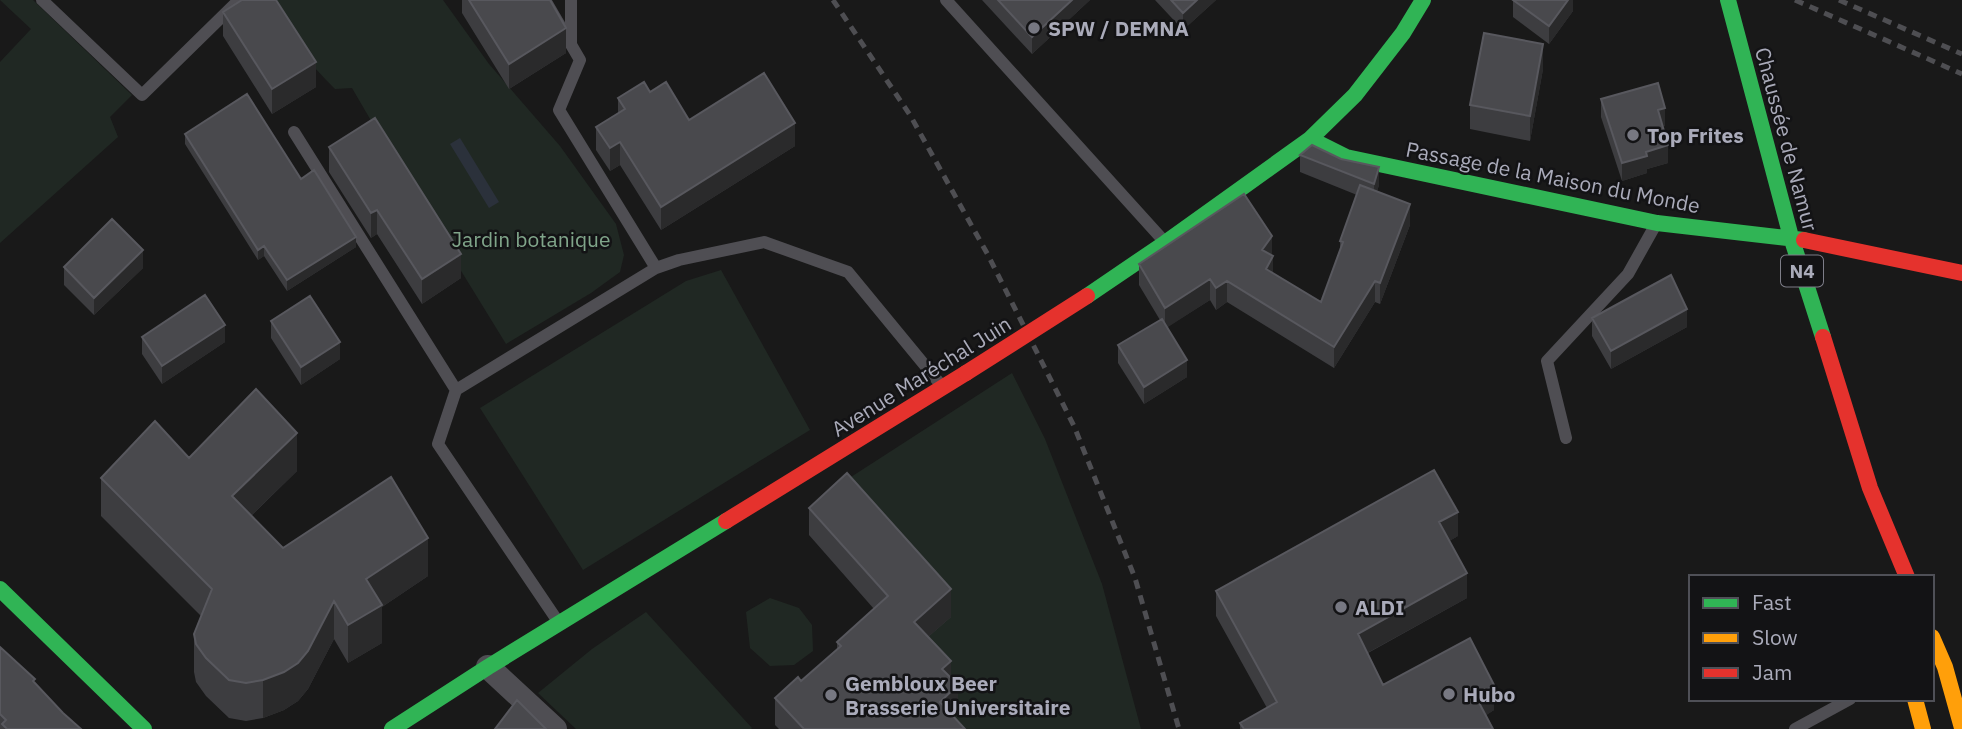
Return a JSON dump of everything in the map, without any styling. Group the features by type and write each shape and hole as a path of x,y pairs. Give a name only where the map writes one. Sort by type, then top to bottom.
{"street":[{"name":"Avenue Maréchal Juin","path":"392,729 559,623 943,388 1166,243 1310,139 1355,95 1403,33 1423,0"},
{"name":"Chaussée de Namur","path":"1728,0 1791,237 1870,488 1906,575"},
{"name":"Passage de la Maison du Monde","path":"1310,139 1346,157 1657,223 1791,237 1962,273"},
{"name":"Chaussée de Namur","path":"1870,488 1886,564"},
{"path":"0,590 144,729"},
{"path":"1934,648 1938,669 1962,728"},
{"path":"488,667 555,729"},
{"path":"1916,701 1923,729"}],"lane":[{"path":"42,0 142,95 239,0"},
{"path":"545,0 580,60 559,110 656,268"},
{"path":"570,0 571,43"},
{"path":"946,0 1166,243"},
{"path":"294,132 456,390"},
{"path":"1566,438 1547,361 1628,274 1657,223"},
{"path":"559,623 438,444 456,390 656,268 679,260 764,242 848,272 943,388"},
{"path":"1938,669 1962,664"},
{"path":"1795,729 1846,701"}],"green space":[{"path":"0,0 33,0 132,95 110,117 118,137 0,243 0,62 31,29"},
{"name":"Jardin botanique","path":"272,0 443,0 489,64 560,146 616,224 624,255 620,272 591,293 506,344 352,88 335,89 316,69 291,36"},
{"path":"721,270 810,430 583,570 480,408 686,281"},
{"path":"1012,373 1045,439 1102,584 1141,729 941,729 912,651 950,617 837,486"},
{"path":"770,598 799,608 812,625 813,651 794,665 770,666 750,648 746,612"},
{"path":"646,612 751,729 576,729 538,693 592,649"}],"shaded area":[{"path":"460,138 499,202 489,208 450,144"}],"building":[{"path":"242,0 276,0 316,62 272,89 223,12"},
{"path":"469,0 550,0 566,28 509,64"},
{"path":"998,0 1072,0 1032,37"},
{"path":"1171,0 1197,0 1183,13"},
{"path":"1513,0 1568,0 1549,26"},
{"path":"1484,33 1543,44 1530,116 1470,105"},
{"path":"764,73 795,123 661,207 620,142 610,148 596,127 625,109 618,98 644,82 650,92 666,82 689,120"},
{"name":"Top Frites","path":"1658,83 1665,108 1658,110 1668,145 1646,152 1647,156 1622,163 1601,99"},
{"path":"247,94 301,179 314,170 356,237 287,280 264,246 258,250 185,134"},
{"path":"375,118 461,254 422,279 377,210 371,213 329,147"},
{"path":"1312,145 1341,159 1379,167 1374,184 1300,155"},
{"path":"1360,185 1410,204 1380,283 1375,281 1334,347 1227,281 1216,288 1210,279 1165,308 1139,264 1244,194 1272,236 1262,250 1273,256 1266,269 1321,302"},
{"path":"112,219 143,250 94,298 64,267"},
{"path":"1671,275 1687,309 1611,351 1592,318"},
{"path":"205,295 225,325 162,366 142,337"},
{"path":"310,296 340,342 301,367 271,321"},
{"path":"1162,319 1187,360 1144,387 1118,345"},
{"path":"256,389 297,433 232,496 283,548 391,477 428,538 366,579 382,605 348,625 334,601 308,651 298,663 284,672 246,683 229,680 196,644 194,634 212,589 101,478 155,421 189,458"},
{"path":"1434,470 1458,512 1439,522 1467,573 1358,634 1383,685 1470,638 1494,685 1476,697 1493,729 1244,729 1240,723 1277,702 1216,591"},
{"path":"847,473 951,589 914,622 951,661 942,669 958,685 940,702 965,729 804,729 775,698 798,677 801,681 841,646 837,642 888,596 809,508"},
{"path":"0,647 35,679 33,681 81,729 7,729 2,724 6,720 0,714"},
{"path":"517,700 546,729 495,729"}],"railway":[{"path":"833,0 910,115 988,255 1074,426 1135,578 1179,729"},
{"path":"1795,0 1962,74"},
{"path":"1839,0 1962,54"}],"traffic: fast":[{"path":"1087,296 1310,139 1355,95 1403,33 1423,0"},
{"path":"1728,0 1791,237 1823,337"},
{"path":"1310,139 1346,157 1657,223 1804,240"},
{"path":"392,729 726,521"},
{"path":"0,589 144,729"}],"traffic: slow":[{"path":"1934,642 1945,667 1962,728"},
{"path":"1916,701 1923,729"}],"traffic: jam":[{"path":"1804,240 1962,273"},
{"path":"966,373 1087,296"},
{"path":"1823,337 1870,488 1906,575"},
{"path":"726,521 966,373"}],"place":[{"name":"SPW / DEMNA","path":"1034,28"},
{"name":"Top Frites","path":"1633,135"},
{"name":"ALDI","path":"1341,607"},
{"name":"Hubo","path":"1449,694"},
{"name":"Gembloux Beer Brasserie Universitaire","path":"831,695"}]}
